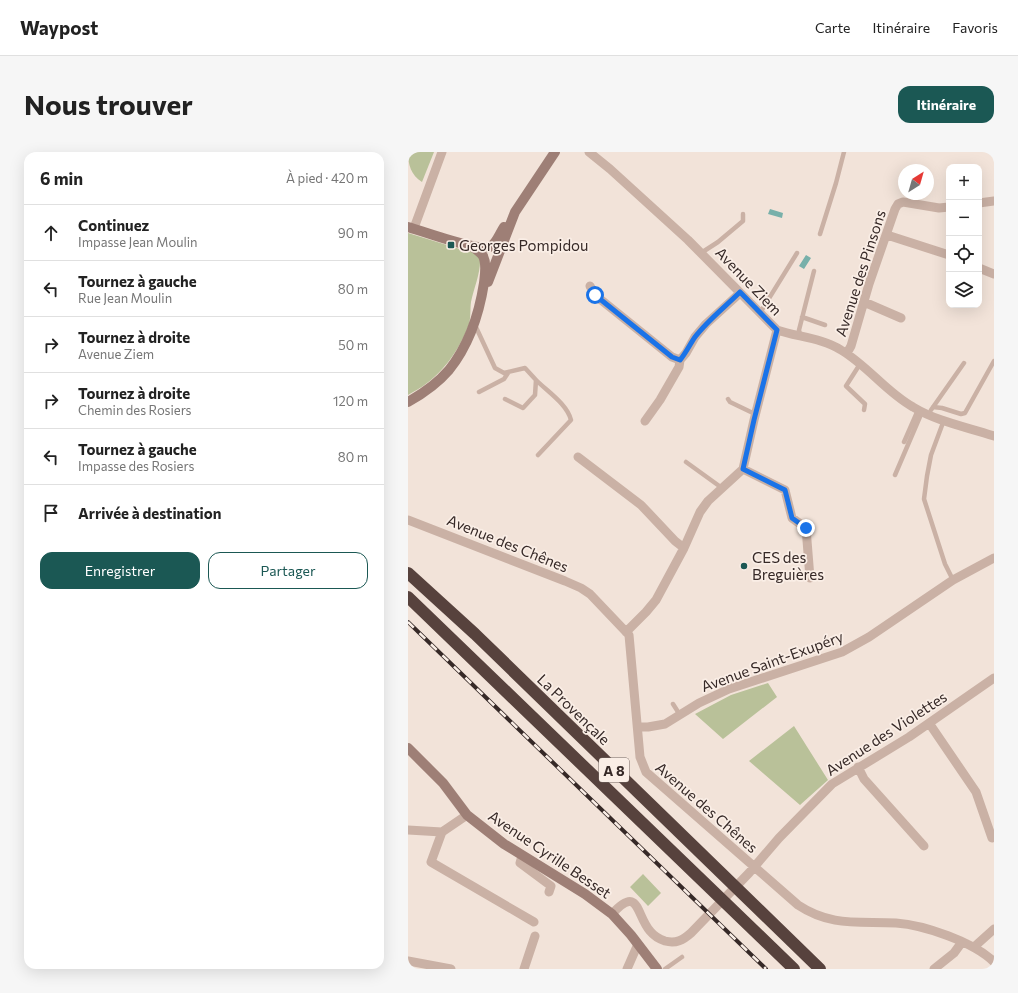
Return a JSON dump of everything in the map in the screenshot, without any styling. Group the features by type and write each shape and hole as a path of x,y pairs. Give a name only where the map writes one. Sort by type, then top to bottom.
{"highway":[{"name":"La Provençale","path":"408,573 475,634 820,969"},
{"name":"A 8","path":"408,597 794,969"}],"main road":[{"path":"411,228 471,246 487,248 493,245 555,152"},
{"path":"408,402 432,387 449,369 461,352 475,324 482,295 515,212"},
{"path":"471,246 479,251 483,256 485,263 482,295"},
{"name":"Avenue Cyrille Besset","path":"408,748 443,784 467,815 504,844 585,894 612,914 657,969"}],"street":[{"path":"411,228 442,152"},
{"name":"Avenue Ziem","path":"588,152 601,156 688,240 777,330 792,335 800,335 833,346 847,353 893,394 944,420 994,436"},
{"path":"982,203 994,201"},
{"name":"Avenue des Pinsons","path":"847,353 851,346 864,302 898,204 903,202 939,208 946,207"},
{"path":"887,235 946,254"},
{"path":"982,269 994,274"},
{"path":"590,286 595,295 672,357 680,360"},
{"path":"645,421 660,400 679,367 680,360 686,353 695,337 706,324 740,292"},
{"path":"864,302 901,318"},
{"path":"626,632 656,600 684,548 700,512 708,501 743,469 755,414 777,330"},
{"path":"578,457 641,505 675,541 684,548"},
{"path":"743,469 785,490 792,518 806,528 810,578"},
{"name":"Avenue des Chênes","path":"408,520 581,588 593,597 629,637 642,767 751,870 798,905 821,917 844,922 894,923 916,926 974,947 994,962"},
{"name":"Avenue Saint-Exupéry","path":"638,727 661,725 699,703 729,689 829,657 846,650 869,637 953,580 994,558"},
{"name":"Avenue des Violettes","path":"612,914 620,905 629,902 634,903 638,907 650,931 657,937 669,942 680,941 694,930 779,838 832,784 929,723 994,678"},
{"path":"929,723 976,792 992,838"},
{"path":"858,767 864,779 924,846"},
{"path":"467,815 442,832 431,862 534,922"},
{"path":"408,830 442,832"},
{"path":"522,856 520,864 551,886 549,892"},
{"path":"974,947 994,929"},
{"path":"524,969 535,936"},
{"path":"934,969 954,952 962,942"},
{"path":"627,969 638,944"},
{"path":"408,961 451,969"}],"lane":[{"path":"820,234 844,152"},
{"path":"701,253 718,242 743,221 743,214"},
{"path":"760,313 797,253"},
{"path":"800,335 799,330 814,271"},
{"path":"802,318 824,325"},
{"path":"475,324 495,368 504,373 525,368 570,414 571,420 538,455"},
{"path":"925,411 942,408 961,414 965,413 994,361"},
{"path":"904,442 925,411 964,363"},
{"path":"860,364 846,386 865,404 864,410"},
{"path":"479,392 504,379 508,373"},
{"path":"505,399 523,408 535,395 536,380"},
{"path":"728,399 730,402 755,414"},
{"path":"895,475 925,411"},
{"path":"944,420 931,455 924,499 945,564 953,580"},
{"path":"686,462 722,488"},
{"path":"673,704 680,715"},
{"path":"665,969 682,957"}],"green space":[{"path":"408,152 434,152 422,182 415,176 411,169"},
{"path":"408,233 463,250 469,249 480,257 480,263 471,302 469,324 462,340 452,356 434,378 408,395"},
{"path":"768,683 777,697 723,739 695,714 731,695"},
{"path":"794,726 828,780 800,805 749,761"},
{"path":"643,874 661,893 648,906 630,887"}],"water":[{"path":"770,209 783,213 782,218 768,214"},
{"path":"806,255 811,258 804,269 799,266"}],"railway":[{"path":"408,622 766,969"}],"place":[{"name":"Georges Pompidou","path":"451,245"},
{"name":"CES des Breguières","path":"744,566"}],"route":[{"path":"595,295 672,357 680,360 686,353 695,337 706,324 740,292 777,330 743,469 785,490 792,518 806,528"}]}
